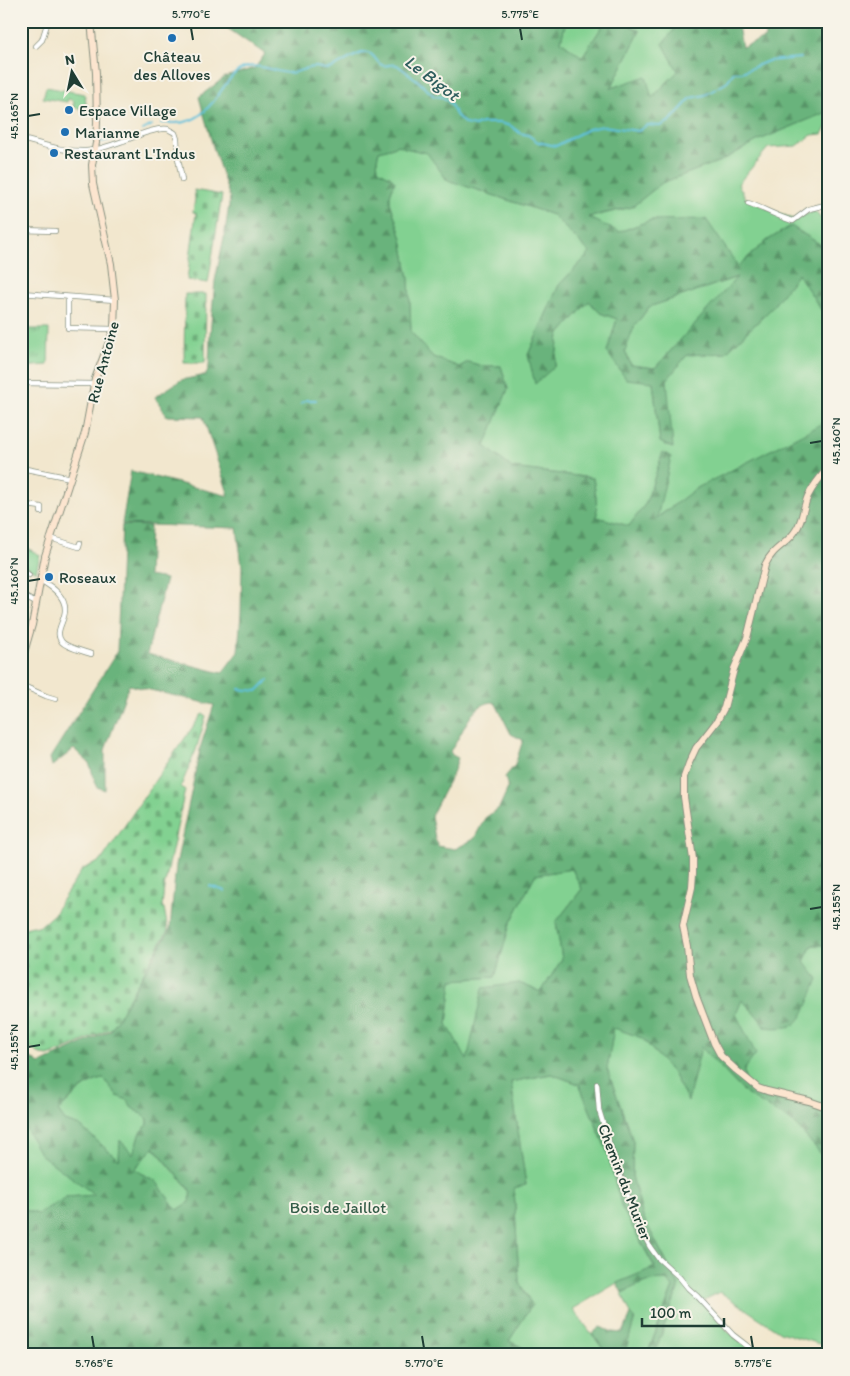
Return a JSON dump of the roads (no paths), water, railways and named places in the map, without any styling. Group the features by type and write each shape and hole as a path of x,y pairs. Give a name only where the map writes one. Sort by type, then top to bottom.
{"street":[{"path":"36,46 42,40 48,21"},
{"name":"Rue Antoine","path":"21,663 32,626 50,538 86,433 95,379 114,329 115,300 111,264 93,184 92,165 98,123 91,21"},
{"path":"21,139 53,148 84,151 158,130 168,129 175,132 177,139 182,180"},
{"path":"748,203 793,221 809,209 829,204"},
{"path":"21,230 55,231"},
{"path":"21,260 26,268"},
{"path":"21,293 115,300"},
{"path":"68,297 68,328 114,329"},
{"path":"21,383 95,384"},
{"path":"829,467 810,492 798,528 790,538 772,553 765,565 747,638 733,673 724,708 717,721 696,748 686,770 683,790 693,859 692,886 683,926 690,975 714,1043 721,1056 758,1088 829,1108"},
{"path":"21,468 71,478"},
{"path":"21,504 41,508 41,512"},
{"path":"50,538 79,547 80,543"},
{"path":"21,569 29,575"},
{"path":"40,580 57,592 64,602 65,608 58,634 61,642 69,647 91,654"},
{"path":"21,596 36,603"},
{"path":"21,685 56,699"},
{"name":"Chemin du Murier","path":"597,1084 599,1110 611,1149 634,1214 650,1247 658,1258 680,1278 732,1335 759,1355"}],"waterway":[{"name":"Le Bigot","path":"161,123 182,123 198,117 211,105 233,75 244,68 257,66 290,73 313,67 329,69 356,55 365,53 372,55 382,65 397,65 434,96 447,100 456,115 465,124 475,126 482,123 500,123 511,126 538,142 556,146 588,129 603,126 638,131 647,125 660,126 670,121 691,98 705,95 726,83 734,72 742,72 768,61 800,58"},
{"name":"Le Bigot","path":"821,53 829,55"},
{"name":"Le Bigot","path":"143,130 152,125"},
{"name":"Le Bigot","path":"101,142 110,140"},
{"path":"301,403 306,400 316,400"},
{"path":"239,689 257,691 268,680"},
{"path":"210,886 225,891"}],"place":[{"name":"Château des Alloves","path":"172,38"},
{"name":"Espace Village","path":"69,110"},
{"name":"Marianne","path":"65,132"},
{"name":"Restaurant L'Indus","path":"54,153"},
{"name":"Roseaux","path":"49,577"}],"park label":[{"name":"Bois de Jaillot","path":"338,1207"}]}
